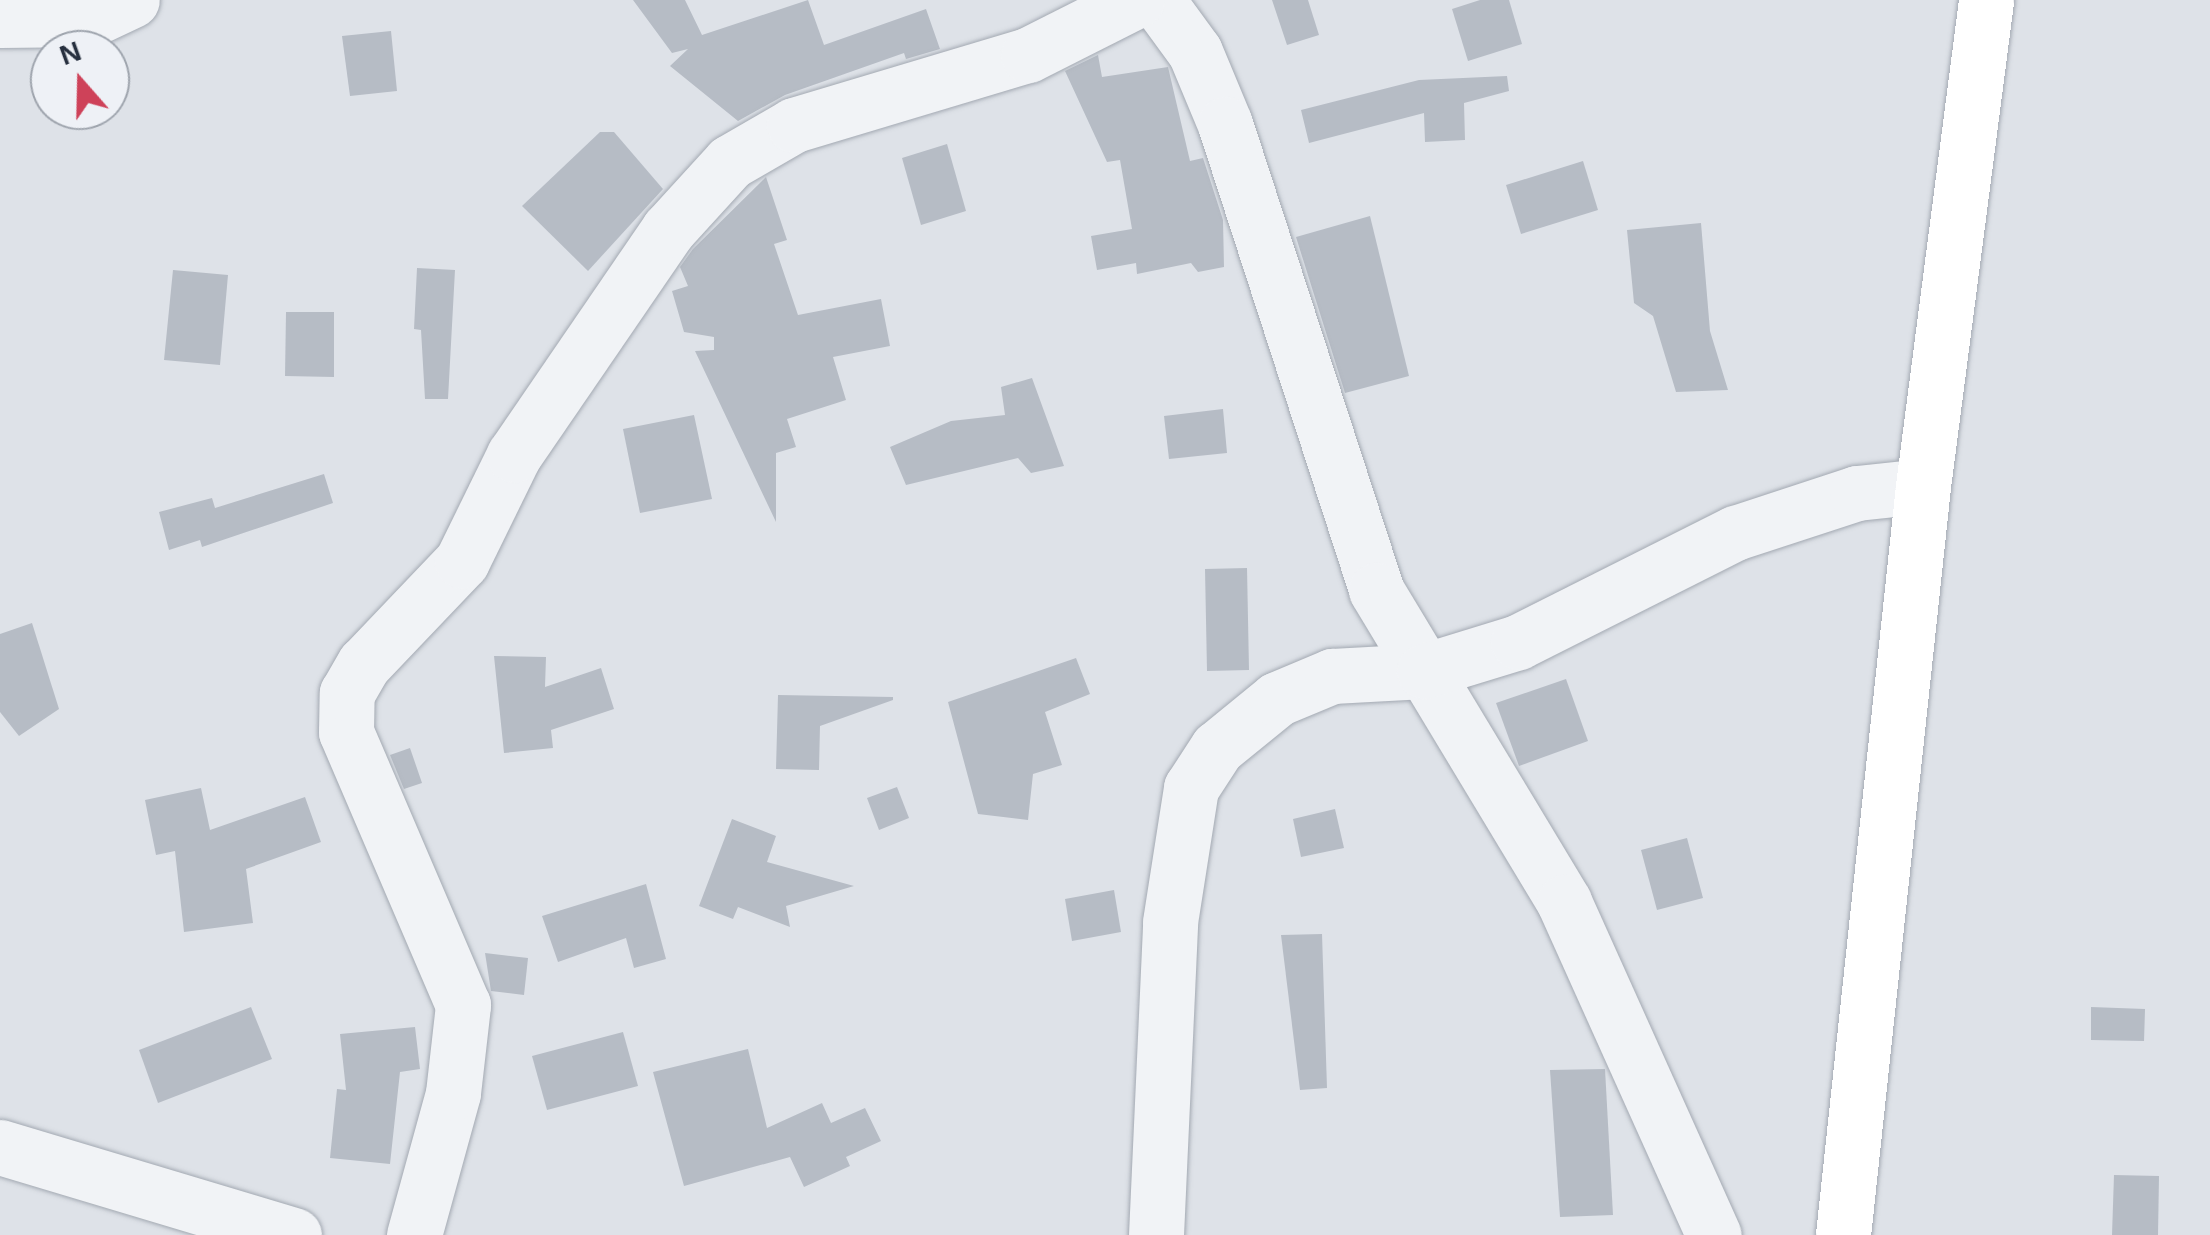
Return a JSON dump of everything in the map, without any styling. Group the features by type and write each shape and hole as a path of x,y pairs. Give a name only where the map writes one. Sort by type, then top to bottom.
{"main road":[{"path":"1843,1235 1923,486 1986,0"}],"street":[{"path":"0,20 92,19 132,0"},
{"path":"414,1235 453,1094 463,1005 346,732 347,694 364,664 462,561 514,455 668,230 730,162 794,125 1028,55 1136,0"},
{"path":"1157,0 1195,52 1226,124 1345,512 1376,590 1564,902 1714,1235"},
{"path":"1156,1235 1170,922 1191,788 1217,748 1278,699 1332,676 1424,670 1586,612 1751,527 1858,494 1923,486"},
{"path":"0,1146 294,1235"}],"building":[{"path":"633,0 685,0 702,35 808,0 824,45 926,9 940,49 906,59 904,53 785,95 738,121 670,66 688,49 672,53"},
{"path":"1272,0 1308,0 1319,35 1287,45"},
{"path":"1480,0 1509,0 1522,44 1468,61 1452,9"},
{"path":"391,31 397,91 350,96 342,36"},
{"path":"1098,55 1102,77 1168,67 1190,161 1203,158 1223,220 1224,267 1198,272 1191,263 1137,274 1136,263 1097,270 1091,236 1132,229 1120,160 1107,162 1065,71"},
{"path":"1507,76 1509,91 1464,103 1465,140 1425,142 1424,113 1309,143 1301,110 1419,80"},
{"path":"600,132 614,132 663,189 588,271 522,206"},
{"path":"947,144 966,211 921,225 902,158"},
{"path":"1583,161 1598,210 1521,234 1506,185"},
{"path":"766,177 787,240 774,244 798,315 881,299 890,346 833,357 846,400 787,419 796,447 776,453 776,522 695,351 714,350 714,337 684,332 672,291 688,286 680,267 693,249"},
{"path":"1370,216 1409,376 1345,393 1296,237"},
{"path":"1701,223 1710,331 1728,390 1676,392 1653,316 1634,303 1627,230"},
{"path":"417,268 455,270 448,399 425,399 421,330 414,329"},
{"path":"173,270 228,275 220,365 164,360"},
{"path":"286,312 334,312 334,377 285,376"},
{"path":"1032,378 1064,466 1031,473 1018,458 906,485 890,447 951,421 1005,415 1001,387"},
{"path":"1223,409 1227,453 1169,459 1164,416"},
{"path":"694,415 712,499 640,513 623,429"},
{"path":"324,474 333,503 202,547 200,540 169,550 159,512 212,498 215,508"},
{"path":"1247,568 1249,670 1207,671 1205,569"},
{"path":"32,623 59,709 19,736 0,712 0,634"},
{"path":"494,656 546,657 545,687 601,668 614,709 551,730 553,748 504,753"},
{"path":"1076,658 1090,694 1045,712 1062,765 1033,774 1028,820 978,814 948,702"},
{"path":"1566,679 1588,741 1519,766 1496,703"},
{"path":"778,695 893,700 820,726 819,770 776,769"},
{"path":"410,748 422,783 404,789 390,755"},
{"path":"897,787 909,818 879,830 867,798"},
{"path":"201,788 210,830 305,797 321,842 246,869 253,923 184,932 175,851 156,855 145,800"},
{"path":"1335,809 1344,848 1301,857 1293,819"},
{"path":"732,819 776,836 767,862 854,886 786,906 790,927 738,907 733,919 699,906"},
{"path":"1687,838 1703,898 1657,910 1641,850"},
{"path":"646,884 666,959 634,968 626,938 558,962 542,916"},
{"path":"1114,890 1121,932 1072,941 1065,899"},
{"path":"1322,934 1327,1088 1300,1090 1281,935"},
{"path":"485,953 528,958 524,995 491,991"},
{"path":"251,1007 272,1059 158,1103 139,1050"},
{"path":"2091,1007 2145,1009 2144,1041 2091,1040"},
{"path":"415,1027 420,1069 400,1072 390,1164 330,1158 337,1089 346,1090 340,1034"},
{"path":"623,1032 638,1086 547,1110 532,1056"},
{"path":"748,1049 767,1128 822,1103 831,1123 865,1108 881,1141 846,1157 850,1166 804,1187 790,1157 684,1186 653,1072"},
{"path":"1605,1069 1613,1215 1560,1217 1550,1070"},
{"path":"2114,1175 2159,1176 2158,1235 2112,1235"}]}
